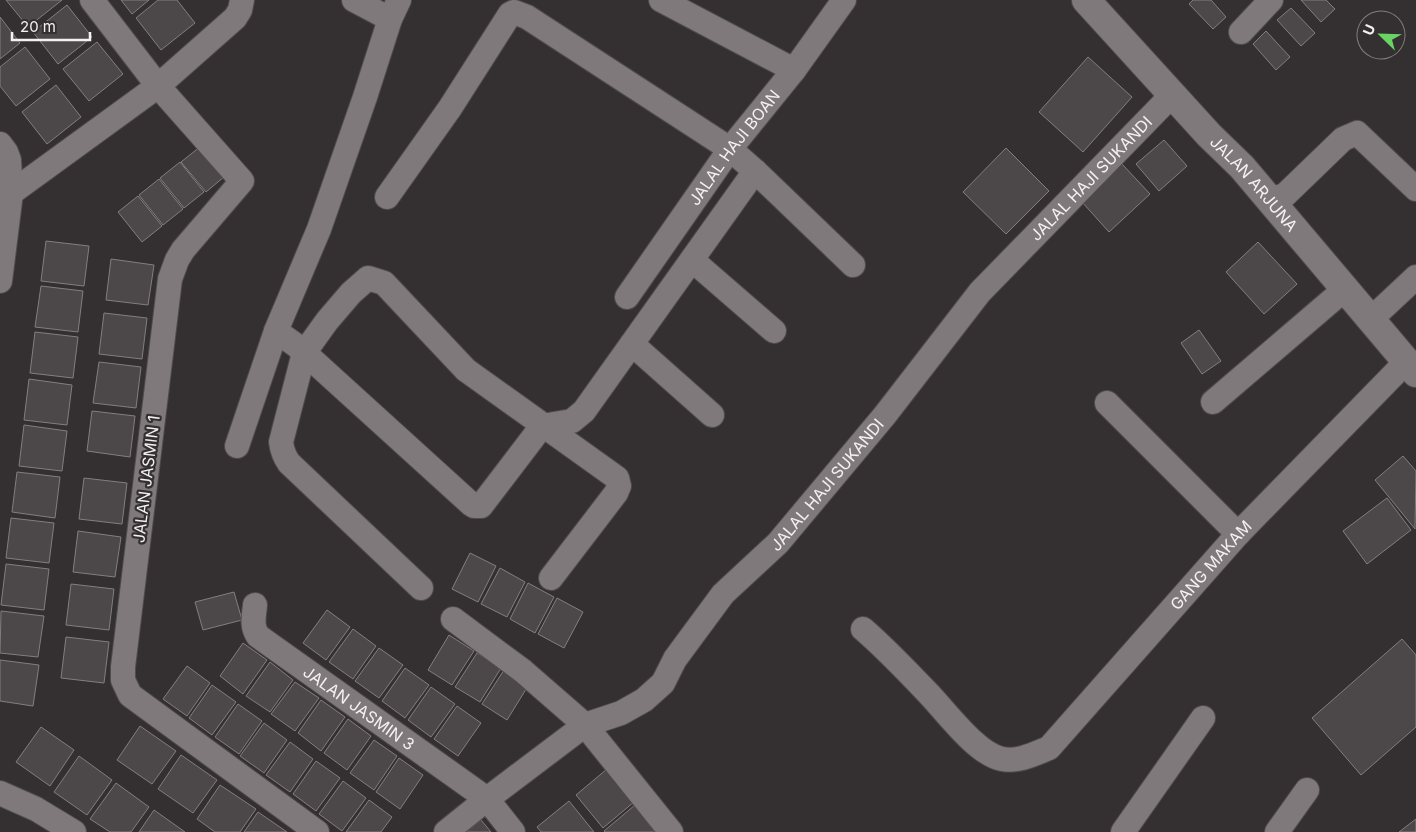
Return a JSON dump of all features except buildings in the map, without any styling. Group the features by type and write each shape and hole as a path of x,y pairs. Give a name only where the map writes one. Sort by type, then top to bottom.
{"street":[{"path":"92,0 158,86"},
{"path":"11,193 158,86 235,18 240,10 242,0"},
{"path":"354,0 394,9 319,229 291,341 281,442 284,456 296,470 421,588"},
{"path":"661,0 794,70"},
{"name":"JALAL HAJI BOAN","path":"627,297 730,149 794,70 844,0"},
{"name":"JALAN ARJUNA","path":"1086,0 1209,135 1242,167 1411,368"},
{"path":"1241,32 1271,0"},
{"path":"387,197 450,108 510,14 514,12 730,149 853,265"},
{"name":"JALAN JASMIN 1","path":"158,86 242,181 183,250 170,279 123,667 123,680 130,695 317,832"},
{"name":"JALAL HAJI SUKANDI","path":"446,832 584,725 621,713 644,700 663,682 675,659 722,594 778,543 886,415 980,292 1172,94"},
{"path":"1270,200 1285,195 1343,139 1357,133 1416,189"},
{"path":"0,144 9,160 11,193 0,281"},
{"path":"291,341 474,506 484,504 542,426 572,421 584,411 755,171"},
{"path":"692,260 774,331"},
{"path":"1370,320 1416,277"},
{"path":"237,446 291,341 328,321 368,278 384,283 466,370 617,478 619,486 616,493 551,578"},
{"path":"1214,402 1345,289"},
{"path":"632,344 712,415"},
{"name":"GANG MAKAM","path":"863,629 927,691 978,746 989,754 1000,759 1014,760 1049,748 1238,534 1411,368"},
{"path":"1107,403 1238,534"},
{"name":"JALAN JASMIN 3","path":"255,605 253,624 254,631 258,636 487,799 513,832"},
{"path":"454,619 523,671 584,725 671,832"},
{"path":"1124,832 1203,718"},
{"path":"1277,832 1307,790"},
{"path":"0,793 36,809 74,832"}]}
